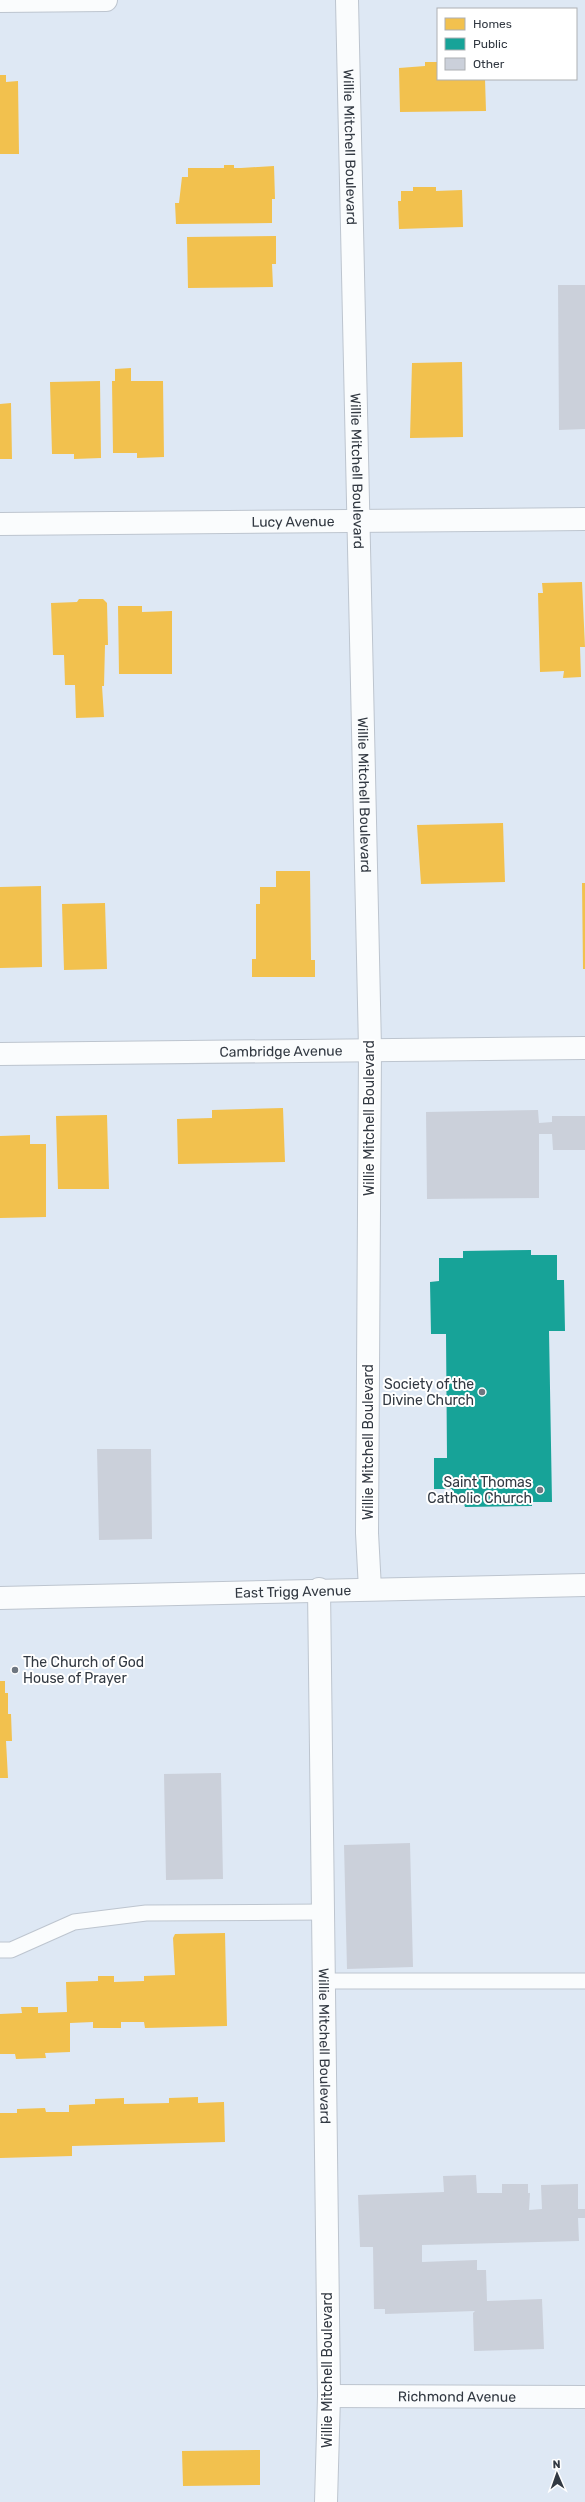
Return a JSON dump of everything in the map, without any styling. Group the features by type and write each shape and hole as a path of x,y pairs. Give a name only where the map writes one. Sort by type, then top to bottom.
{"street":[{"path":"0,1 106,0"},
{"name":"Willie Mitchell Boulevard","path":"347,0 357,521 370,1049 367,1533 370,1589"},
{"name":"Lucy Avenue","path":"0,524 585,519"},
{"name":"Cambridge Avenue","path":"0,1054 370,1049 585,1048"},
{"name":"East Trigg Avenue","path":"0,1598 585,1585"},
{"name":"Willie Mitchell Boulevard","path":"319,1590 329,2396 326,2502"},
{"name":"Richmond Avenue","path":"329,2396 585,2396"}],"lane":[{"path":"0,1950 11,1950 74,1922 146,1913 323,1912"},
{"path":"324,1981 585,1981"}],"building: Homes":[{"path":"425,62 437,62 437,80 485,80 486,111 400,112 399,68 425,66"},
{"path":"0,75 6,75 6,82 18,81 19,154 0,154"},
{"path":"224,165 234,165 234,168 274,166 275,199 272,199 272,223 176,224 175,203 179,203 182,177 188,177 188,168 224,168"},
{"path":"413,187 436,187 436,191 462,190 463,227 399,229 398,201 401,201 401,191 413,191"},
{"path":"276,236 276,264 272,264 273,287 188,288 187,237"},
{"path":"462,362 463,437 410,438 412,363"},
{"path":"131,368 131,381 163,381 164,457 137,458 137,453 113,453 112,381 115,381 115,369"},
{"path":"100,381 101,458 74,459 74,454 52,454 50,382"},
{"path":"11,403 12,459 0,459 0,404"},
{"path":"582,582 585,647 580,647 581,677 563,678 564,671 540,672 538,593 543,593 542,583"},
{"path":"79,599 103,599 107,603 108,645 105,645 104,686 102,686 104,717 76,718 75,685 65,685 64,655 53,655 51,603 77,602"},
{"path":"118,606 142,606 142,612 172,611 172,674 119,674"},
{"path":"503,823 505,882 421,884 417,825"},
{"path":"276,871 310,871 311,960 315,960 315,977 252,977 252,959 256,959 256,904 260,904 260,887 276,887"},
{"path":"582,883 585,883 585,969 583,969"},
{"path":"41,886 42,967 0,968 0,887"},
{"path":"105,903 107,969 64,970 62,904"},
{"path":"283,1108 285,1162 178,1164 177,1119 212,1118 212,1110"},
{"path":"107,1115 109,1189 58,1189 56,1116"},
{"path":"30,1135 30,1144 46,1144 46,1217 0,1218 0,1136"},
{"path":"0,1681 5,1681 5,1693 8,1693 8,1714 11,1714 12,1741 6,1741 8,1778 0,1778"},
{"path":"225,1933 227,2026 145,2028 144,2022 121,2022 121,2028 93,2028 93,2022 70,2023 70,2052 45,2053 46,2058 16,2059 15,2054 0,2054 0,2014 22,2013 21,2007 38,2007 38,2013 67,2012 66,1982 98,1981 98,1976 114,1976 114,1982 144,1981 144,1976 175,1975 173,1938 175,1934"},
{"path":"198,2097 198,2103 224,2102 225,2142 72,2146 72,2156 0,2158 0,2113 17,2113 17,2109 45,2108 46,2112 69,2112 69,2105 95,2104 95,2099 124,2098 124,2104 169,2103 169,2098"},
{"path":"260,2450 260,2485 183,2486 182,2451"}],"building: Public":[{"path":"531,1250 531,1255 557,1255 557,1280 564,1280 565,1331 549,1331 552,1502 532,1502 532,1506 465,1507 464,1504 452,1504 452,1489 434,1489 434,1458 447,1458 446,1334 431,1334 430,1282 439,1281 439,1258 463,1258 463,1251"}],"building: Other":[{"path":"558,285 585,285 585,429 559,430"},
{"path":"538,1110 539,1123 552,1122 552,1116 585,1116 585,1150 553,1150 552,1134 539,1134 539,1198 427,1199 426,1112"},
{"path":"97,1449 151,1449 152,1539 99,1540"},
{"path":"221,1773 223,1879 166,1880 164,1774"},
{"path":"410,1843 413,1967 347,1969 344,1845"},
{"path":"476,2175 477,2193 502,2193 502,2184 528,2184 528,2193 530,2193 529,2210 542,2209 541,2185 578,2184 578,2209 585,2209 585,2218 578,2218 579,2241 422,2245 422,2262 477,2260 477,2270 486,2270 487,2301 542,2299 544,2349 474,2351 473,2313 475,2311 385,2314 385,2309 374,2309 373,2247 360,2247 358,2195 444,2192 443,2176"}],"place":[{"name":"Society of the Divine Church","path":"482,1392"},
{"name":"Saint Thomas Catholic Church","path":"540,1490"},
{"name":"The Church of God House of Prayer","path":"15,1670"}]}
